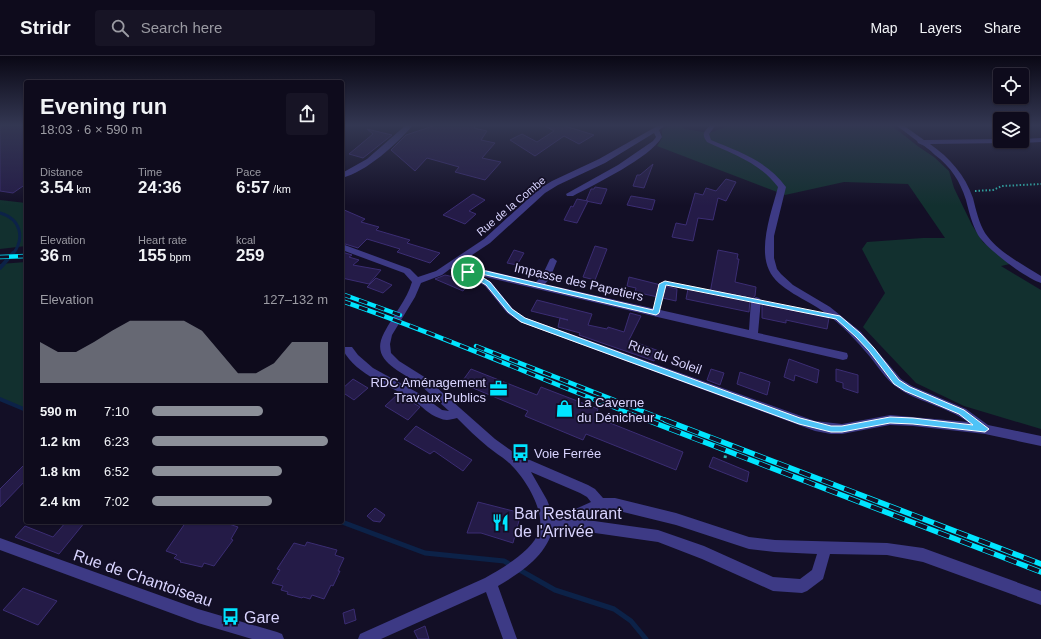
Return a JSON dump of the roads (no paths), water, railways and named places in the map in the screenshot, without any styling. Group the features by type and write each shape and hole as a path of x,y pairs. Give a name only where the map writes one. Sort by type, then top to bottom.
{"street":[{"path":"344,175 366,164 379,152"},
{"name":"Rue de la Combe","path":"416,281 428,278 487,241 542,191 617,152"},
{"path":"570,194 620,167 641,152"},
{"path":"735,152 751,159 776,178 782,187 770,236 770,258 773,270 790,287 827,310 858,335 872,350 891,376 908,389 962,412 985,429"},
{"path":"936,152 946,159 960,176 979,229 994,247 1016,264 1041,280"},
{"path":"344,248 407,271 416,281 414,290 388,336 384,348 385,354 392,361 421,381 495,446 512,458 584,489 591,493 600,504"},
{"path":"538,285 546,278 553,261"},
{"name":"Impasse des Papetiers","path":"449,266 468,272 486,273 843,356"},
{"name":"Rue du Soleil","path":"468,272 488,284 516,316 530,323 815,426 831,429 842,429 890,420 913,421 985,429 1041,441"},
{"path":"753,335 756,300"},
{"path":"348,350 358,363 369,371 406,390 438,413 451,416 458,413"},
{"path":"365,639 490,583 508,573 527,557 536,547 544,534 547,521 544,507 532,482 512,458"},
{"path":"561,522 600,504 615,504 676,519 749,543 775,546 887,549 923,555 1041,598"},
{"path":"547,521 658,536 704,553 773,584 802,586 818,574 825,548"},
{"name":"Rue de Chantoiseau","path":"2,549 198,616 277,639"},
{"path":"490,583 510,639"}],"waterway":[{"path":"0,213 13,220 17,224 19,230 19,242 13,254"},
{"path":"0,268 13,253"},
{"path":"0,399 24,409"},
{"path":"344,523 425,553 504,561 555,590 614,609 631,621 646,639"}],"railway":[{"path":"0,257 24,256"},
{"path":"344,295 400,315"},
{"path":"344,302 420,329 649,421"},
{"path":"476,346 668,421"},
{"path":"647,420 1041,572"},
{"path":"665,420 1041,564"}],"place":[{"name":"RDC Aménagement Travaux Publics","path":"499,389"},
{"name":"La Caverne du Dénicheur","path":"564,409"},
{"name":"Voie Ferrée","path":"521,453"},
{"name":"Bar Restaurant de l'Arrivée","path":"501,522"},
{"name":"Gare","path":"231,617"}]}
